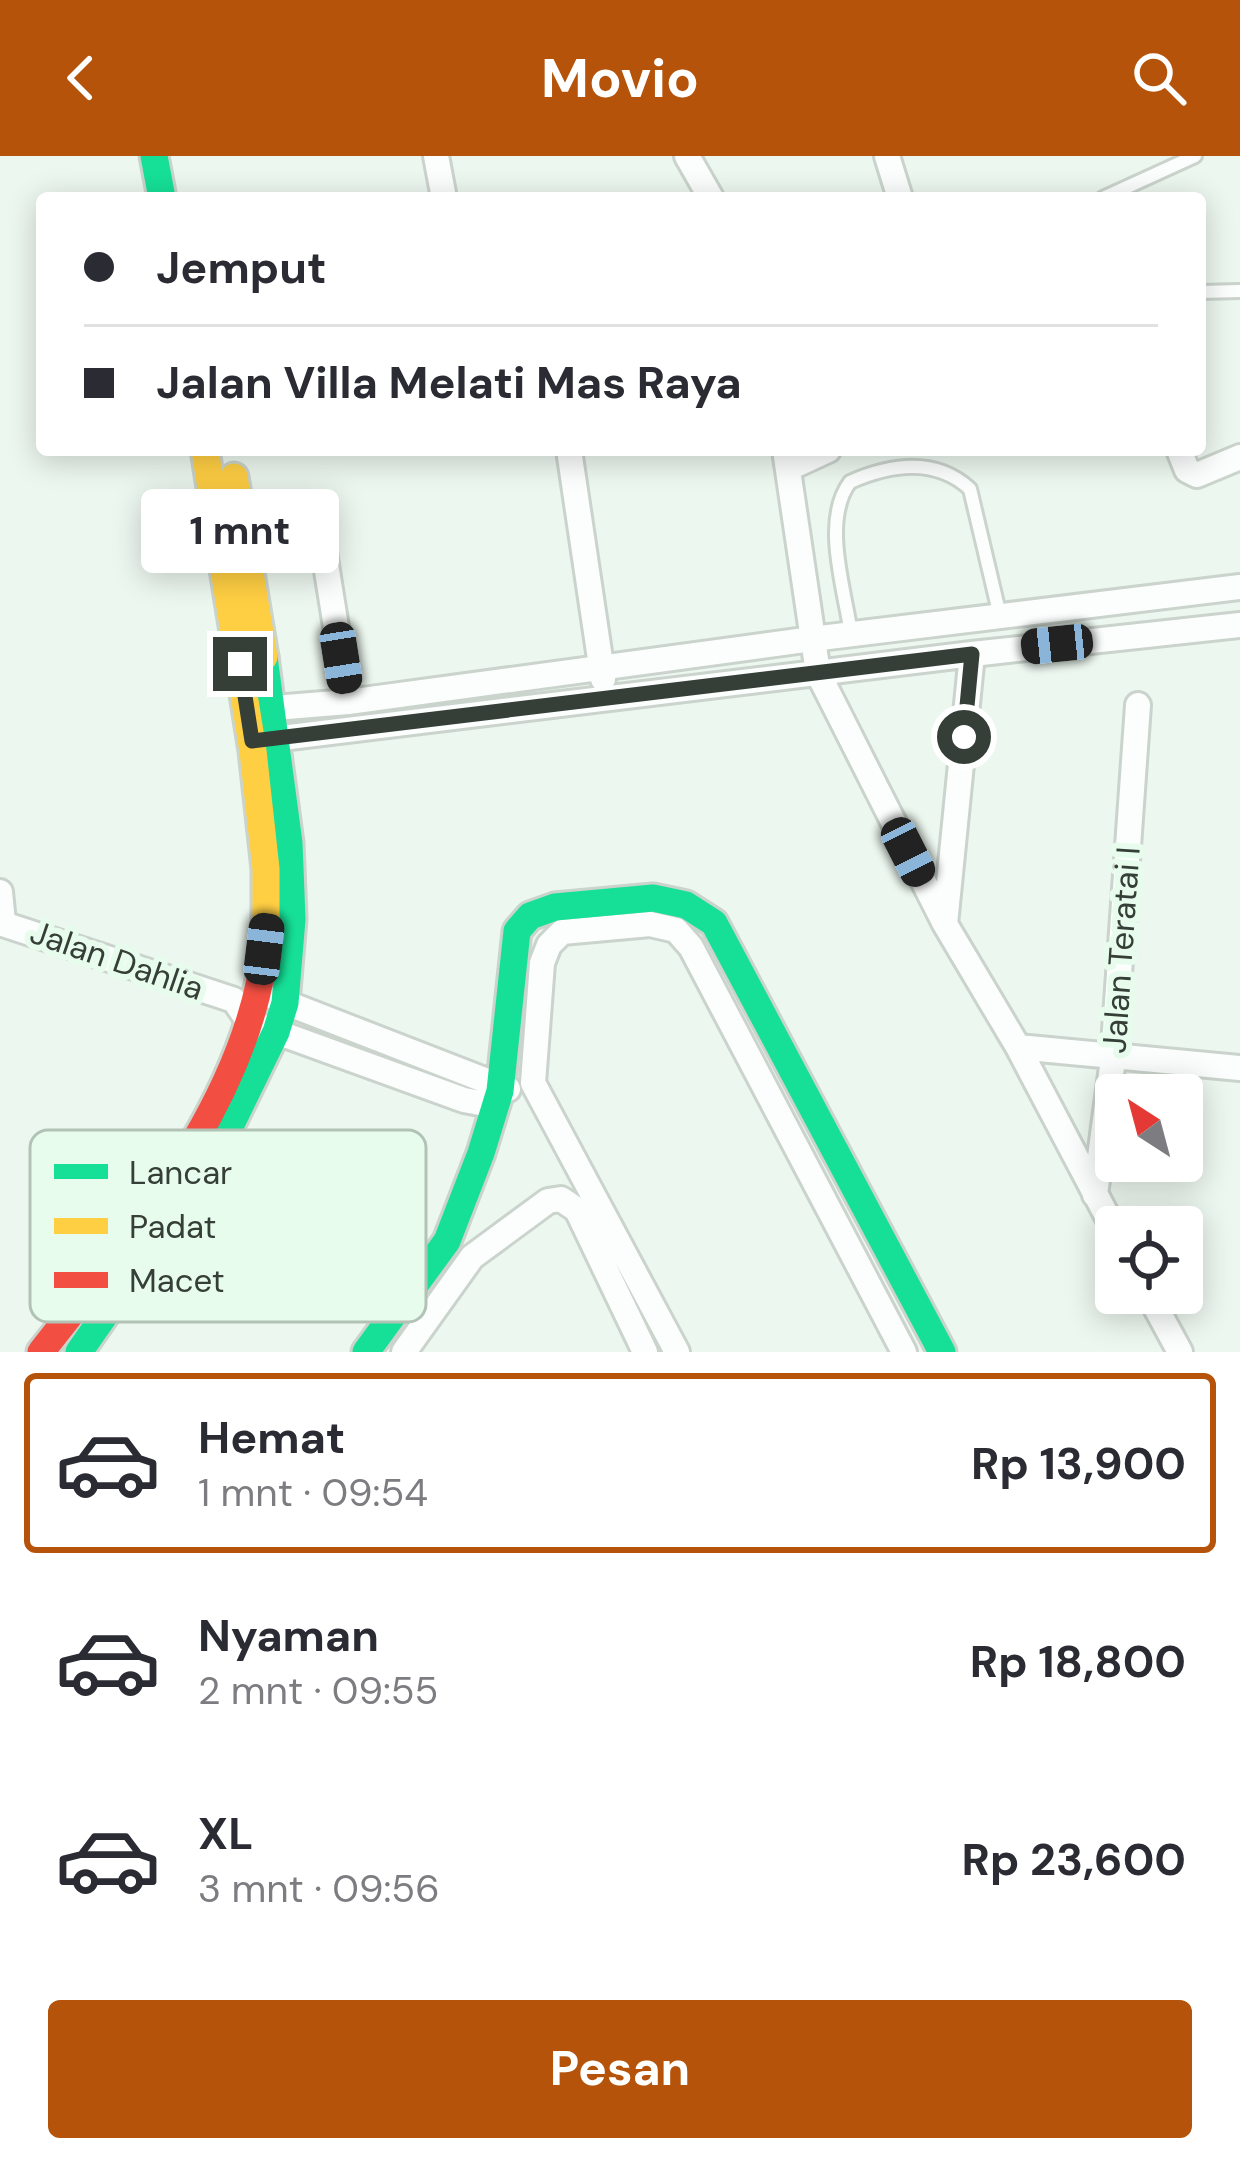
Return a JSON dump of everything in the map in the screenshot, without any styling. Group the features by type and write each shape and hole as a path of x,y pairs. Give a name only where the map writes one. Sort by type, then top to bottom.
{"street":[{"path":"154,156 161,192"},
{"path":"178,156 184,192"},
{"path":"436,156 444,192"},
{"path":"687,156 708,192"},
{"path":"887,156 898,192"},
{"path":"207,456 231,529"},
{"path":"197,1130 247,1004 270,906 264,740 231,529 229,456"},
{"path":"570,456 603,668 603,699"},
{"path":"1181,456 1187,470 1197,475 1240,457"},
{"path":"787,459 818,673 945,924 1018,1047 1101,1206"},
{"path":"231,529 320,526 348,701"},
{"path":"260,709 1240,587"},
{"path":"264,740 1240,625"},
{"path":"945,924 972,654"},
{"name":"Jalan Teratai I","path":"1095,1195 1113,1058 1138,704"},
{"path":"228,1130 276,1032 285,1003 292,900 289,843 264,740"},
{"path":"0,892 2,923"},
{"path":"426,1270 447,1241 500,1091 517,931 530,916 555,908 653,898 686,905 715,923 942,1352"},
{"name":"Jalan Dahlia","path":"2,923 247,1004"},
{"path":"677,1352 533,1083 542,963 549,945 562,932 650,924 676,930 691,947 904,1352"},
{"path":"247,1004 285,1003 487,1081 500,1091"},
{"path":"247,1004 276,1032 464,1100 479,1102 533,1083"},
{"path":"1018,1047 1240,1068"},
{"path":"414,1346 472,1257 548,1201 561,1199 577,1210 645,1352"},
{"path":"447,1241 472,1257"},
{"path":"1159,1314 1180,1352"},
{"path":"40,1352 61,1322"},
{"path":"79,1352 100,1322"},
{"path":"366,1352 388,1322"}],"lane":[{"path":"1115,192 1195,156"},
{"path":"1206,292 1240,291"},
{"path":"851,634 837,509 850,482 897,467 941,470 970,489 1000,616"}],"traffic: fast":[{"path":"154,156 161,192"},
{"path":"228,1130 276,1032 285,1003 292,919 289,843 264,657"},
{"path":"426,1270 447,1241 500,1091 517,931 530,916 555,907 653,898 686,905 714,923 942,1352"},
{"path":"79,1352 100,1322"},
{"path":"366,1352 388,1322"}],"traffic: slow":[{"path":"206,456 253,751 266,869 266,941"},
{"path":"234,477 264,657"}],"traffic: jam":[{"path":"201,1130 238,1055 256,999 266,941"},
{"path":"41,1352 64,1322"}],"route":[{"path":"240,664 252,741 972,654 964,737"}]}
